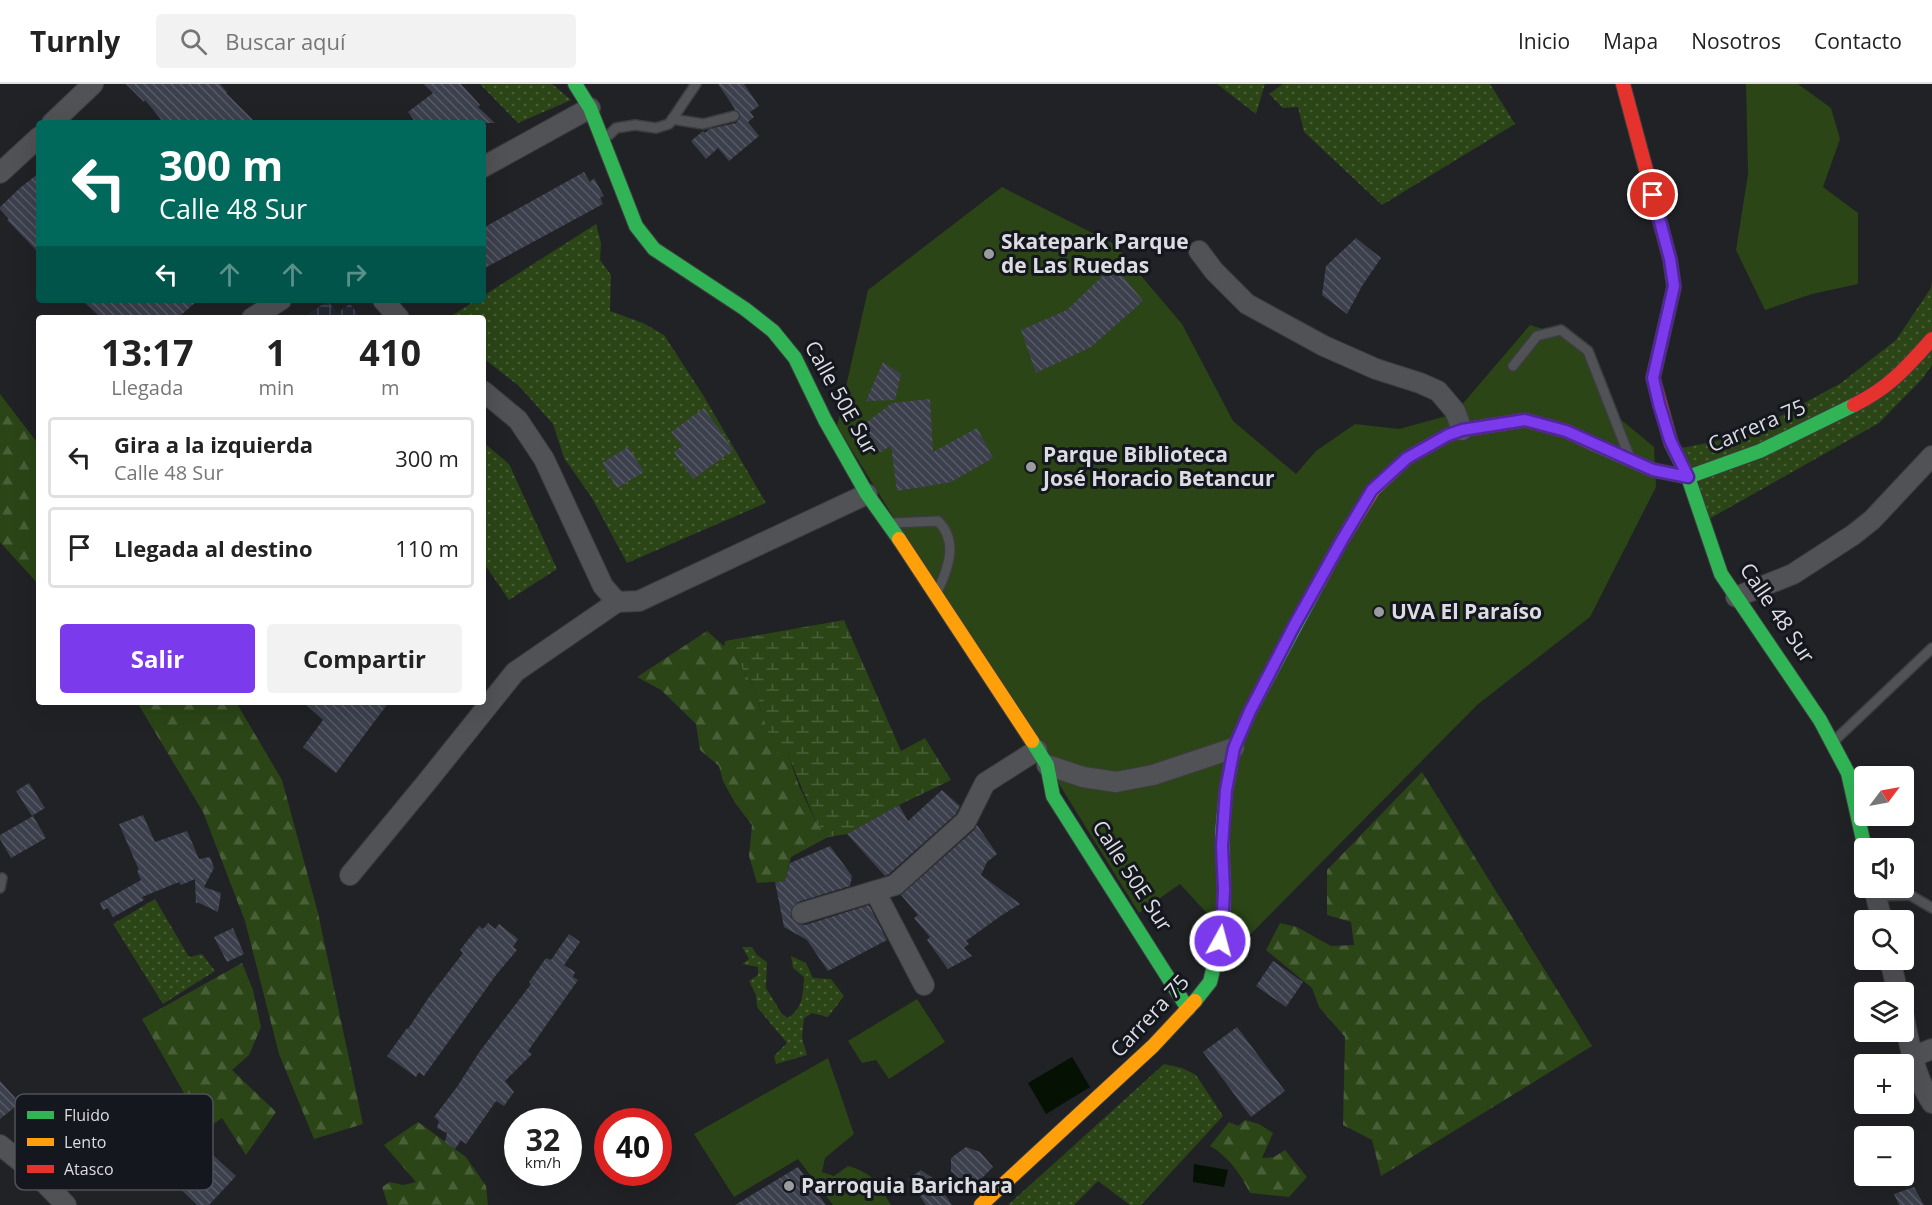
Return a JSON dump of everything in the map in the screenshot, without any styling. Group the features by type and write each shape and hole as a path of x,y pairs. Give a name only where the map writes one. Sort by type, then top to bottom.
{"street":[{"path":"55,120 93,84"},
{"name":"Calle 50E Sur","path":"575,84 590,108 636,226 654,249 745,309 773,332 795,358 825,420 867,494 1042,757 1053,796 1188,1009"},
{"name":"Calle 48 Sur","path":"1623,84 1670,259 1674,286 1653,378 1670,440 1688,477 1721,574 1820,720 1848,773 1863,838"},
{"path":"486,165 590,108"},
{"path":"0,173 36,141"},
{"path":"1198,252 1214,272 1247,304 1324,346 1376,369 1438,391 1451,405 1462,430"},
{"path":"257,315 276,303"},
{"path":"386,303 396,315"},
{"name":"Carrera 75","path":"981,1205 1154,1046 1210,982 1222,929 1224,890 1222,832 1226,790 1234,748 1250,711 1294,626 1342,540 1372,490 1407,458 1448,435 1462,430 1525,420 1566,431 1653,470 1688,477 1760,451 1874,395 1903,372 1932,339"},
{"path":"486,393 518,420 544,459 603,586 618,602"},
{"path":"1736,597 1793,574 1852,535 1872,520 1932,456"},
{"path":"350,874 515,672 618,602 639,601 867,494"},
{"path":"802,913 895,885 966,821 986,783 1042,757 1083,777 1116,782 1171,769 1234,748"},
{"path":"875,891 924,985"},
{"path":"1914,1056 1932,1049"},
{"path":"1914,1062 1926,1094 1932,1103"},
{"path":"0,1145 15,1157"},
{"path":"51,1190 64,1204"}],"lane":[{"path":"601,136 609,135 616,128 635,125 656,128 669,124 696,84"},
{"path":"672,119 703,124 734,116"},
{"path":"1513,366 1537,336 1561,330 1588,351 1632,460"},
{"path":"887,524 905,521 938,521 947,530 950,546 948,569 936,595"},
{"path":"1832,743 1932,648"},
{"path":"1914,897 1932,908"}],"shaded area":[{"path":"325,303 330,303 337,313 350,304 359,315 307,315"},
{"path":"1072,1057 1090,1087 1046,1114 1028,1083"},
{"path":"1194,1164 1228,1170 1224,1187 1193,1182"}],"green space":[{"path":"480,84 552,84 571,100 518,123"},
{"path":"1217,84 1265,84 1256,114"},
{"path":"1283,84 1490,84 1515,124 1382,205 1304,132 1298,107 1283,108 1269,94"},
{"path":"1746,84 1798,84 1831,108 1840,139 1823,187 1858,213 1858,284 1812,294 1765,310 1736,250 1748,174"},
{"path":"1002,187 1114,244 1182,324 1233,421 1296,474 1316,451 1355,424 1399,429 1454,414 1530,325 1574,339 1619,418 1654,447 1656,487 1590,617 1477,705 1238,947 1180,884 1139,913 837,426 868,290"},
{"path":"596,224 601,243 600,260 611,275 610,311 643,323 664,335 703,395 766,503 627,563 592,498 564,458 553,424 519,386 486,360 486,315 453,315 471,303 486,303 486,294"},
{"path":"1932,280 1932,365 1922,379 1879,423 1709,519 1682,448 1746,435 1841,383 1896,340 1931,288"},
{"path":"0,394 36,441 36,582 0,542"},
{"path":"486,445 509,464 557,569 509,600 486,566"},
{"path":"844,620 901,751 925,738 951,780 847,834 828,837 816,822 788,755 776,752 761,713 758,695 735,656 724,647 725,641"},
{"path":"707,631 735,656 758,695 761,713 788,755 799,786 816,822 828,837 791,857 785,881 757,883 749,856 752,825 735,803 723,781 719,766 700,750 696,724 661,690 637,677"},
{"path":"139,705 238,705 282,780 318,913 363,1124 314,1139 279,1054 245,921 203,812"},
{"path":"1422,772 1592,1046 1381,1176 1372,1140 1343,1125 1345,1037 1319,1007 1312,988 1266,950 1280,923 1297,927 1331,946 1354,945 1351,922 1327,915 1327,870"},
{"path":"155,899 189,957 202,954 215,971 163,1004 113,924"},
{"path":"742,947 752,947 757,955 767,962 766,988 782,1014 788,1018 799,1005 804,977 793,968 791,956 806,963 813,978 831,979 844,996 828,1017 812,1013 804,1018 802,1038 807,1055 776,1064 774,1056 787,1043 757,1007 756,995 749,981 758,975 758,967 742,964 749,959"},
{"path":"242,963 253,990 261,1027 249,1055 232,1070 276,1112 246,1155 222,1118 213,1124 213,1094 185,1094 142,1019"},
{"path":"917,999 945,1042 889,1079 876,1060 862,1063 848,1041"},
{"path":"828,1058 854,1134 825,1158 822,1172 834,1176 848,1166 863,1172 878,1185 891,1205 833,1205 798,1159 734,1197 694,1134"},
{"path":"1164,1064 1182,1068 1196,1075 1223,1116 1141,1205 1130,1205 1098,1181 1074,1205 1008,1205"},
{"path":"1245,1120 1259,1124 1273,1133 1262,1158 1274,1157 1285,1150 1307,1177 1289,1197 1250,1193 1233,1166 1210,1146 1229,1122 1238,1126"},
{"path":"418,1122 466,1157 486,1186 488,1205 388,1205 382,1187 390,1182 403,1185 416,1182 384,1145"}],"building":[{"path":"126,84 220,84 253,120 162,120 145,100 144,102"},
{"path":"424,84 461,84 480,105 478,107 495,123 486,123 486,120 414,120 408,112 433,93"},
{"path":"718,84 744,84 759,106 750,112 754,117 748,122 759,136 729,161 718,148 706,159 691,141 703,131 705,133 709,129 736,123 740,118 739,112 734,109"},
{"path":"584,172 590,182 594,178 604,196 600,198 603,204 486,267 486,226"},
{"path":"36,175 36,250 7,220 9,219 0,209"},
{"path":"1356,238 1381,258 1347,314 1322,295 1326,266"},
{"path":"1114,265 1143,301 1091,347 1036,373 1021,330 1067,310"},
{"path":"85,303 195,303 181,315 98,315"},
{"path":"883,362 901,374 895,400 866,401"},
{"path":"930,399 933,452 977,428 993,458 951,482 897,491 891,446 880,452 863,425 892,403"},
{"path":"704,408 733,450 693,479 674,452 682,446 671,432"},
{"path":"628,447 644,472 617,488 602,463"},
{"path":"306,705 387,705 336,773 303,747 323,720"},
{"path":"29,783 45,808 32,816 16,791"},
{"path":"942,790 960,806 956,814 885,876 847,834 899,805 908,821"},
{"path":"143,815 155,842 187,831 199,859 210,857 214,868 204,887 221,893 218,912 197,902 196,905 195,879 181,885 179,882 142,897 144,900 113,917 108,908 103,910 100,903 141,880 119,824"},
{"path":"33,816 46,838 11,858 0,835"},
{"path":"977,825 997,854 987,862 981,875 1020,904 966,941 969,944 964,948 972,956 948,969 927,940 930,937 914,918 918,915 901,895"},
{"path":"830,846 852,876 850,886 798,902 791,910 791,917 799,924 805,925 869,905 887,940 828,971 807,940 784,927 775,882 785,881 790,863"},
{"path":"488,923 495,929 499,924 518,939 513,947 517,950 496,975 424,1076 419,1072 416,1077 387,1056 463,953 460,950 479,926 483,929"},
{"path":"233,928 244,954 227,962 214,937"},
{"path":"569,934 580,942 564,965 575,972 573,977 578,980 528,1051 532,1054 505,1081 514,1092 504,1106 496,1101 466,1144 461,1140 455,1149 445,1142 447,1133 437,1128 439,1121 434,1117 531,984 529,982 546,958 551,960"},
{"path":"1273,961 1303,982 1286,1007 1256,986"},
{"path":"1237,1027 1285,1091 1251,1117 1203,1052"},
{"path":"0,1081 15,1098 15,1107 0,1119"},
{"path":"966,1147 980,1152 993,1167 971,1189 951,1171 951,1158"},
{"path":"213,1155 236,1176 209,1205 197,1205 181,1190 213,1190"},
{"name":"Parroquia Barichara","path":"798,1167 826,1205 735,1205"},
{"path":"921,1170 935,1180 952,1205 926,1205 908,1179"},
{"path":"1914,1187 1924,1205 1899,1205 1894,1194"}],"traffic: fast":[{"path":"575,84 590,108 636,226 654,249 745,309 773,331 795,358 825,420 867,494 899,539"},
{"path":"1594,444 1653,470 1688,477 1760,451 1854,405"},
{"path":"1671,443 1688,477 1721,574 1820,720 1848,773 1863,838"},
{"path":"1195,1001 1210,982 1223,929 1222,833 1226,791 1234,748 1250,711 1318,584"},
{"path":"1032,741 1047,765 1053,796 1188,1009"}],"traffic: slow":[{"path":"1318,584 1373,490 1407,458 1448,435 1462,430 1525,420 1566,431 1594,444"},
{"path":"899,539 1032,741"},
{"path":"981,1205 1153,1046 1195,1001"}],"traffic: jam":[{"path":"1623,84 1670,259 1674,287 1653,378 1671,443"},
{"path":"1854,405 1887,384 1906,368 1932,339"}],"place":[{"name":"Skatepark Parque de Las Ruedas","path":"989,254"},
{"name":"Parque Biblioteca José Horacio Betancur","path":"1031,467"},
{"name":"UVA El Paraíso","path":"1379,612"},
{"name":"Parroquia Barichara","path":"789,1186"}],"route":[{"path":"1220,941 1224,890 1222,832 1226,790 1234,748 1250,711 1294,626 1372,490 1407,458 1448,435 1462,430 1525,420 1566,431 1653,470 1688,477 1670,440 1653,378 1674,286 1670,259 1653,195"}]}
